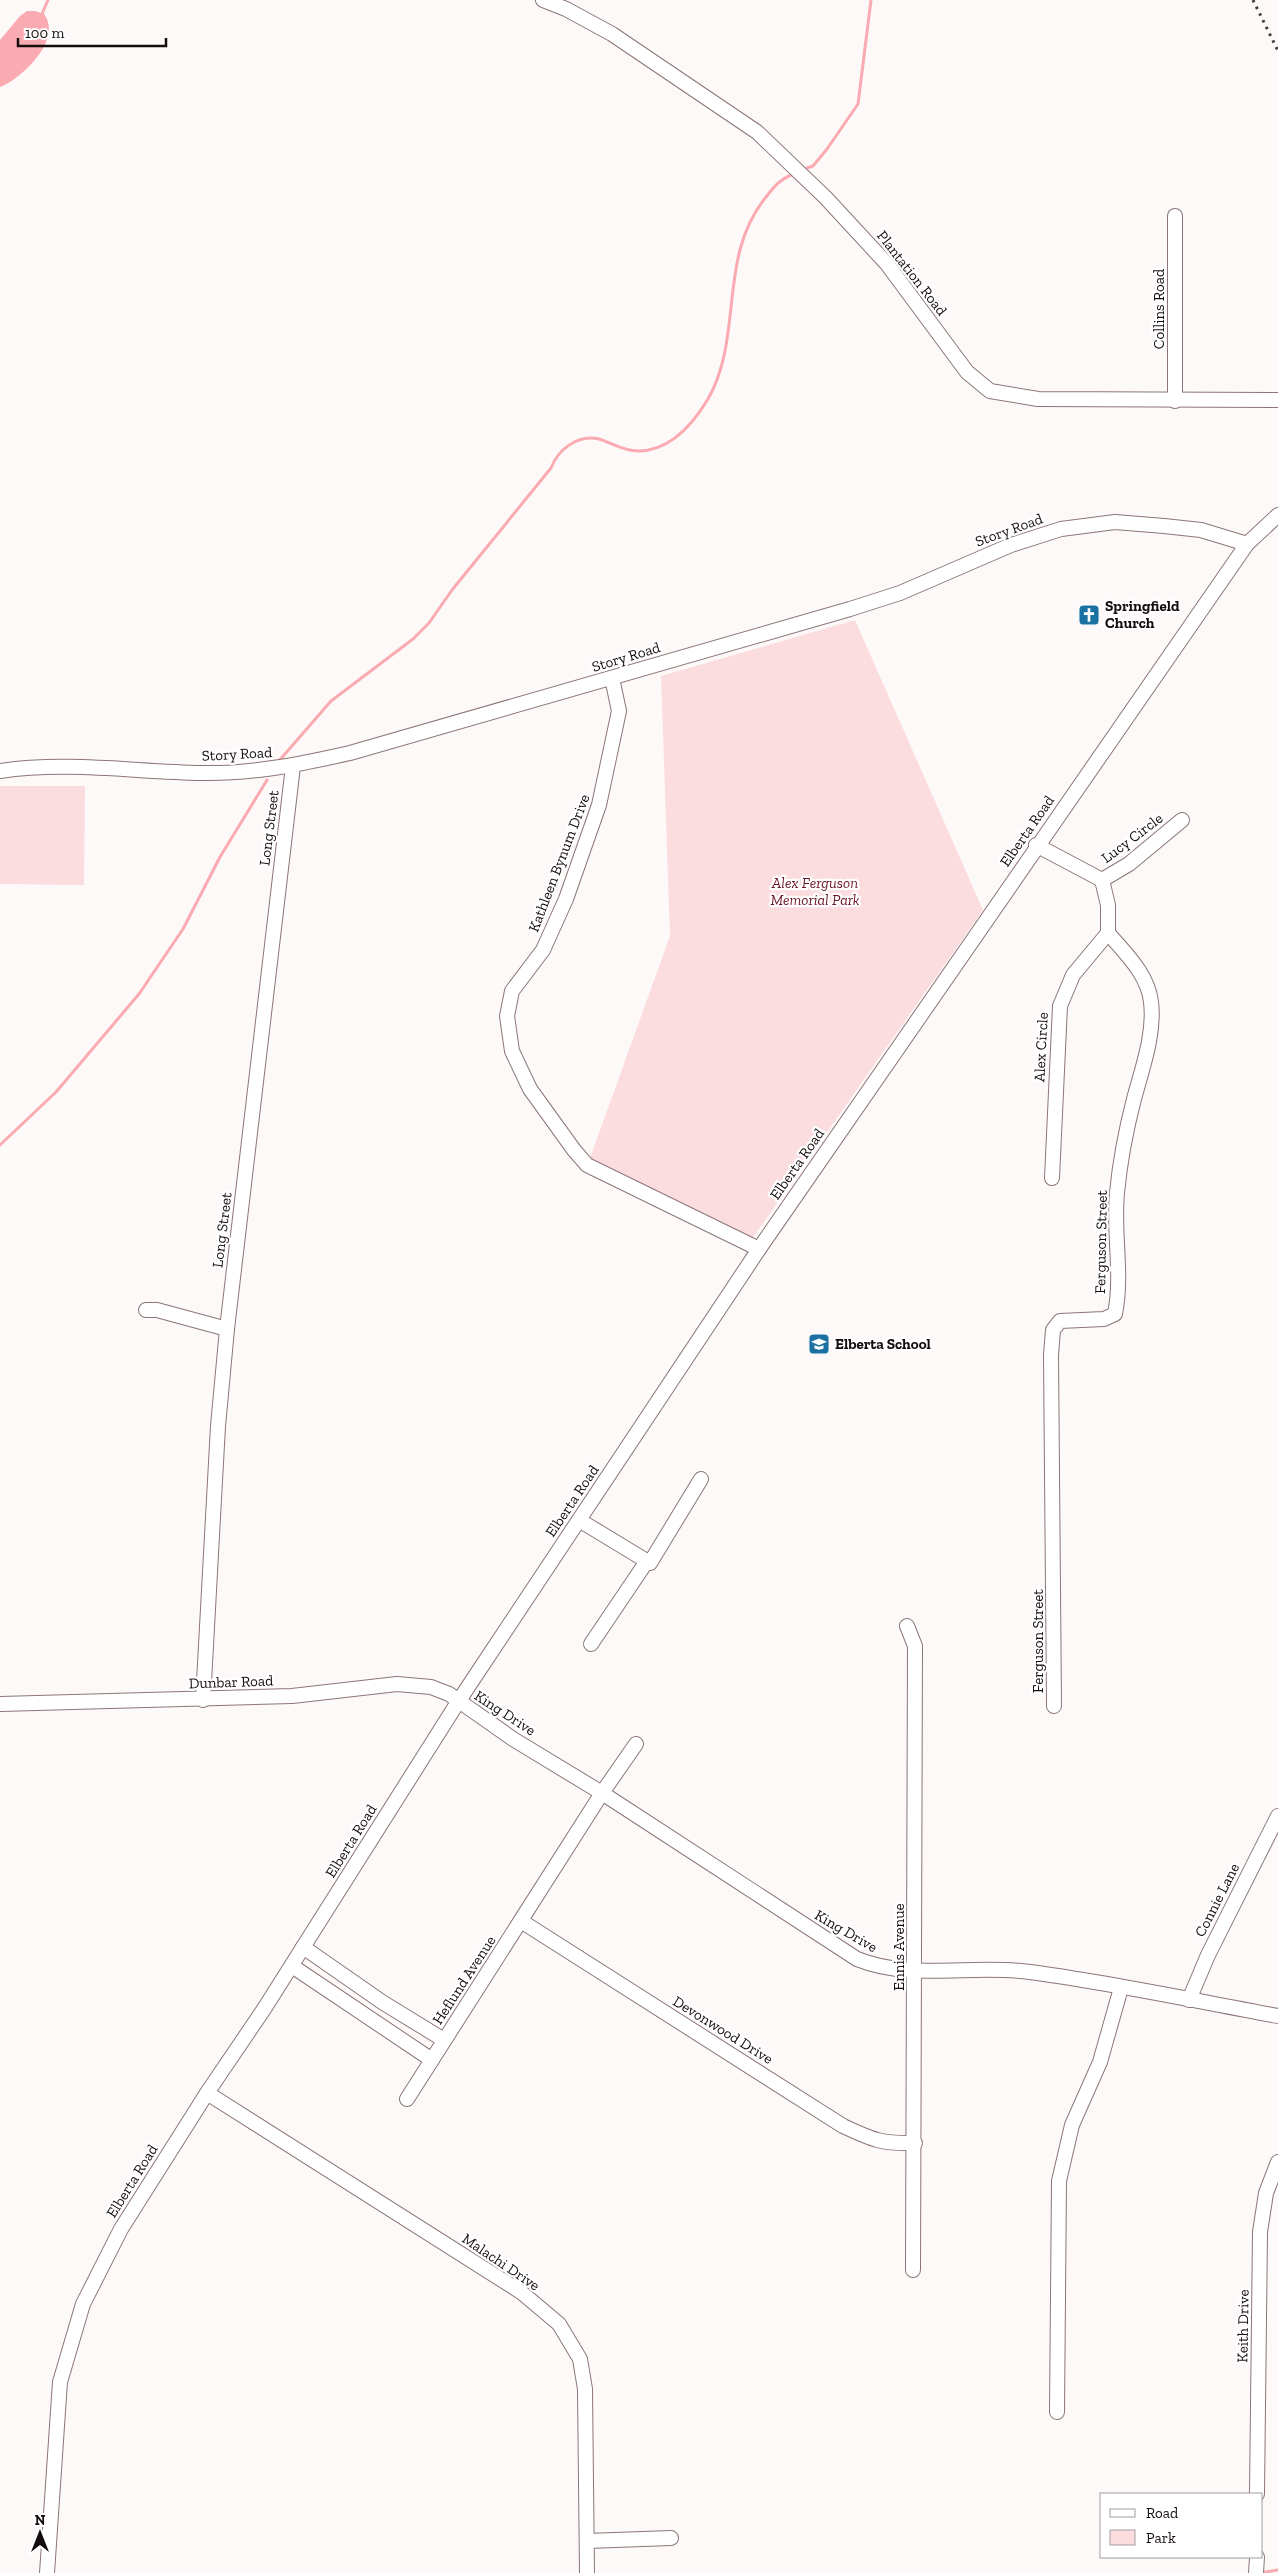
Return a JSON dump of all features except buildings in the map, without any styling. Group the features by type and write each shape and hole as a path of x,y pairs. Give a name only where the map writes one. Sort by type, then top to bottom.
{"street":[{"name":"Plantation Road","path":"543,0 566,9 612,34 757,132 826,198 888,264 967,372 990,390 1038,399 1278,400"},
{"name":"Collins Road","path":"1175,216 1175,401"},
{"name":"Elberta Road","path":"47,2573 60,2382 75,2325 83,2304 121,2228 207,2093 292,1966 458,1702 759,1249 1036,846 1247,544 1278,515"},
{"name":"Story Road","path":"0,771 70,768 203,773 252,771 293,766 350,753 892,596 1011,545 1061,529 1115,522 1154,525 1201,530 1247,544"},
{"name":"Kathleen Bynum Drive","path":"612,678 619,711 599,805 566,899 543,950 512,991 507,1016 512,1051 530,1089 587,1165 759,1249"},
{"name":"Long Street","path":"203,1700 218,1426 227,1329 293,766"},
{"name":"Lucy Circle","path":"1102,880 1129,864 1182,820"},
{"path":"1036,846 1102,880 1108,905 1108,933"},
{"name":"Alex Circle","path":"1052,1178 1060,1006 1073,976 1108,933"},
{"name":"Ferguson Street","path":"1054,1706 1053,1330 1060,1321 1104,1319 1115,1314 1118,1277 1117,1194 1123,1150 1151,1025 1151,1002 1146,983 1139,969 1108,933"},
{"path":"146,1310 175,1314 227,1329"},
{"path":"579,1520 650,1563 701,1479"},
{"path":"591,1644 647,1561"},
{"name":"Ennis Avenue","path":"907,1626 915,1646 915,2143 913,2270"},
{"name":"Dunbar Road","path":"0,1704 203,1700 300,1695 397,1684 431,1687 448,1694 458,1702"},
{"name":"King Drive","path":"458,1702 857,1959 892,1970 980,1968 1029,1972 1278,2016"},
{"name":"Heflund Avenue","path":"304,1947 382,2002 444,2040 602,1793 636,1744"},
{"name":"Connie Lane","path":"1189,2000 1208,1955 1278,1816"},
{"name":"Devonwood Drive","path":"521,1921 843,2126 865,2137 887,2144 915,2143"},
{"path":"292,1966 432,2060"},
{"path":"1057,2412 1058,2181 1072,2125 1100,2062 1121,1988"},
{"path":"407,2099 444,2040"},
{"name":"Malachi Drive","path":"207,2093 521,2292 559,2324 580,2359 584,2389 587,2573"},
{"name":"Keith Drive","path":"1257,2493 1260,2232 1266,2193 1278,2162"},
{"path":"587,2541 672,2538"},
{"path":"1256,2558 1256,2573"}],"green space":[{"name":"Alex Ferguson Memorial Park","path":"855,620 983,910 752,1239 590,1158 670,936 661,676"},
{"path":"0,786 85,786 84,885 0,884"}],"shaded area":[{"path":"27,11 44,14 48,24 48,35 44,46 28,67 9,83 0,87 0,40 20,16"}],"waterway":[{"path":"42,14 48,0"},
{"path":"807,168 813,166 827,149 858,104 871,0"},
{"path":"278,762 331,701 413,639 429,623 452,590 551,468 558,455 569,445 576,441 591,438 599,439 627,450 650,450 670,441 695,418 708,399 719,375 725,349 741,245 751,220 766,197 783,179 791,175"},
{"path":"0,1145 56,1092 139,994 183,929 220,857 267,780"},
{"path":"1265,2572 1278,2570"}],"railway":[{"path":"1253,0 1278,51"}],"place":[{"name":"Springfield Church","path":"1089,615"},
{"name":"Elberta School","path":"819,1344"}]}
